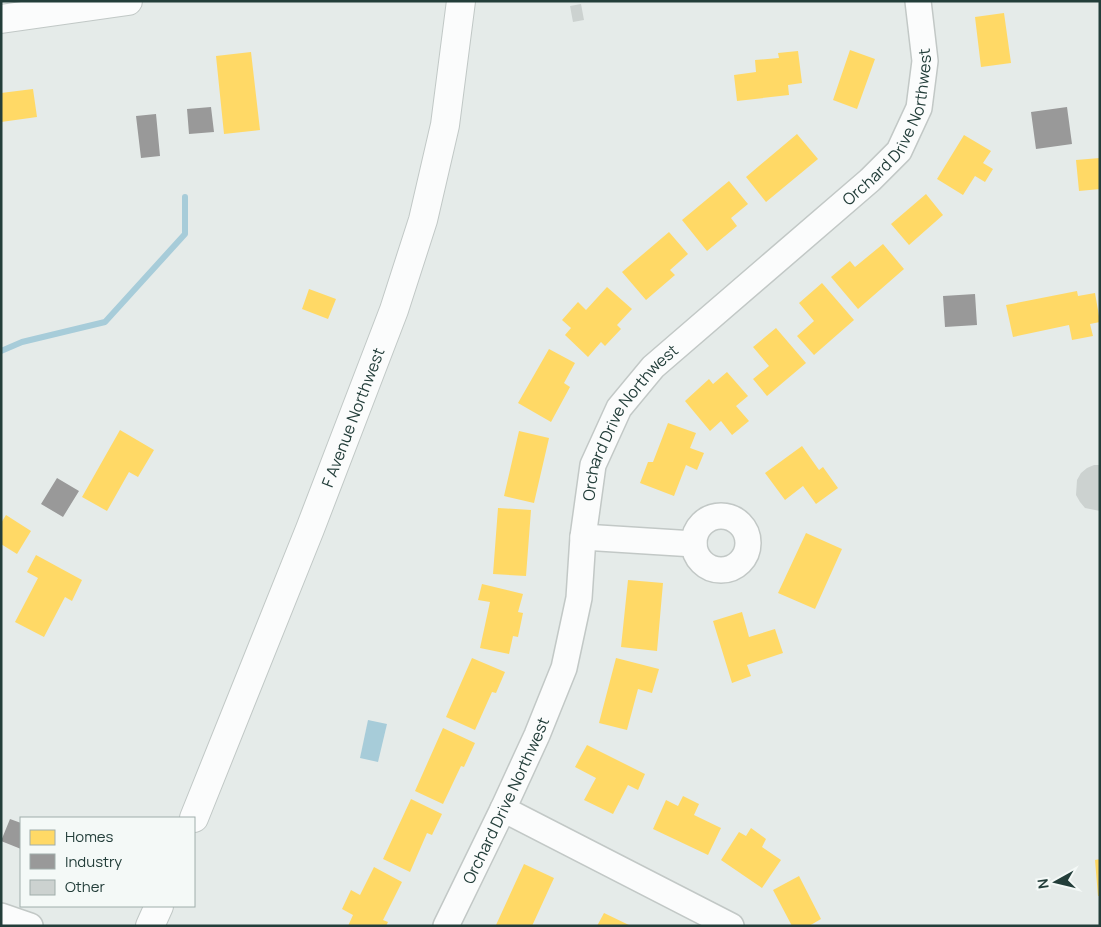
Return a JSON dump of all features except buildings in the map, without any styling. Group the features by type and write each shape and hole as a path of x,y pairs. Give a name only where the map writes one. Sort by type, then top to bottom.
{"main road":[{"path":"1,19 128,1"},
{"name":"F Avenue Northwest","path":"194,817 310,529 396,301 423,220 445,125 461,1"},
{"path":"150,926 158,907"}],"street":[{"name":"Orchard Drive Northwest","path":"446,926 537,735 564,668 579,598 584,537 594,465 619,408 653,367 870,180 899,151 919,108 924,70 925,61 918,1"},
{"path":"584,537 694,544"},
{"path":"503,809 731,926"},
{"path":"1,916 30,926"}],"water":[{"path":"368,720 387,724 378,762 360,758"}],"waterway":[{"path":"1,351 22,342 105,322 185,234 185,197"}]}
